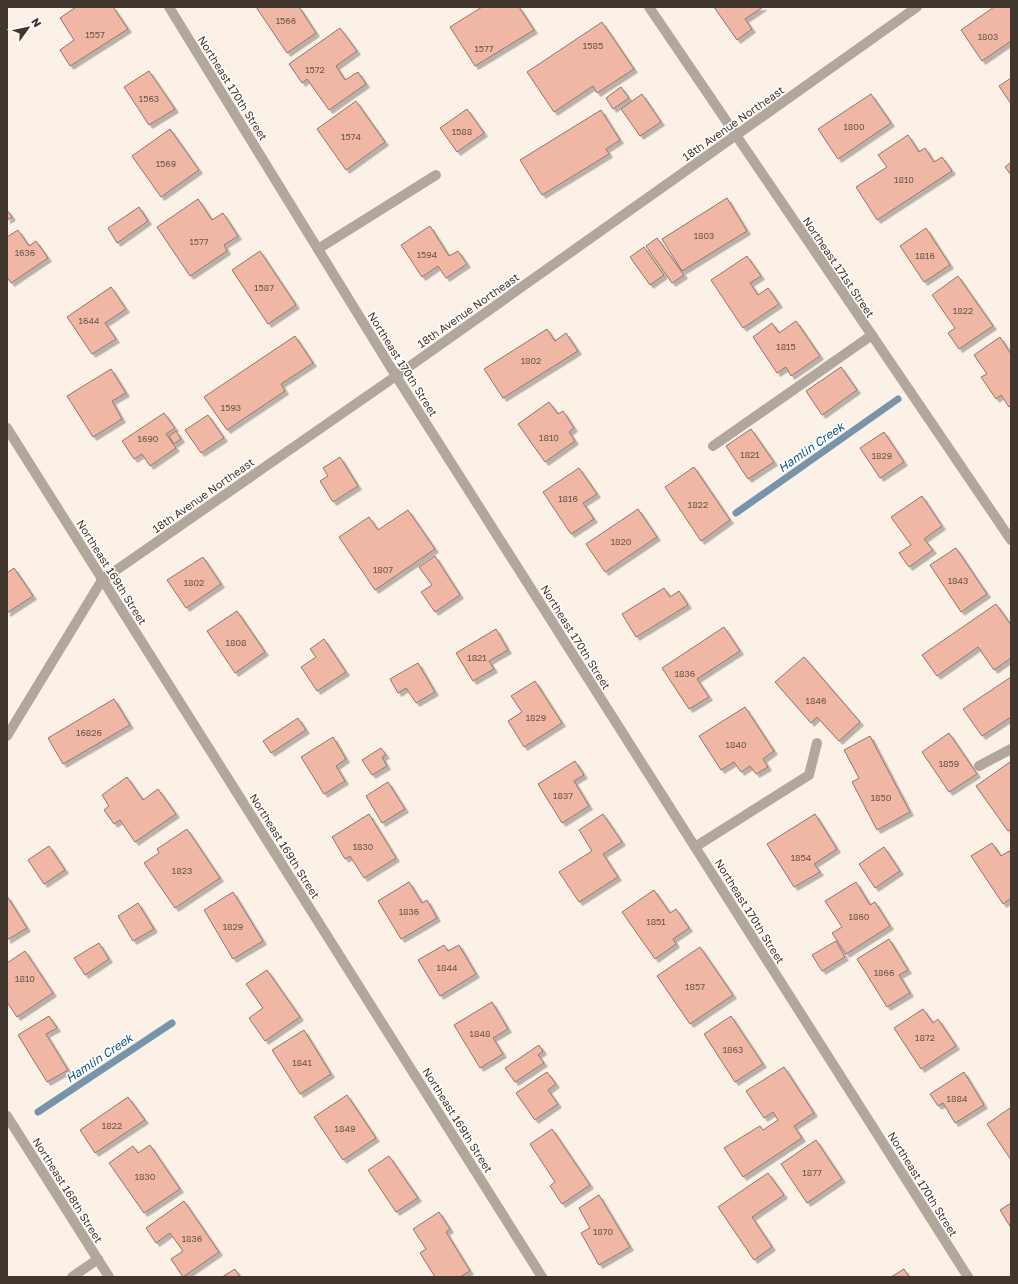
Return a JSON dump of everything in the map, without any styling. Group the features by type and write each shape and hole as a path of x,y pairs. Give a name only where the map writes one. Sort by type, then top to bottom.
{"street":[{"name":"Northeast 170th Street","path":"169,7 396,376 968,1277"},
{"name":"Northeast 171st Street","path":"649,7 1011,540"},
{"name":"18th Avenue Northeast","path":"7,736 102,580 396,376 917,7"},
{"path":"318,249 436,175"},
{"path":"713,446 872,336"},
{"name":"Northeast 169th Street","path":"7,428 542,1277"},
{"path":"695,847 809,775 817,742"},
{"path":"979,766 1011,749"},
{"name":"Northeast 168th Street","path":"7,1116 109,1277"},
{"path":"72,1277 98,1259"}],"building":[{"path":"76,7 113,7 128,29 70,66 60,50 74,40 60,18"},
{"path":"256,7 299,7 316,33 287,53"},
{"path":"482,7 519,7 534,30 475,66 450,27"},
{"path":"714,7 763,7 745,19 752,29 737,40"},
{"path":"994,7 1011,7 1011,41 982,61 961,30"},
{"path":"602,22 634,69 597,93 593,86 554,112 527,72"},
{"path":"340,28 357,51 336,66 345,80 358,72 366,84 329,110 307,79 302,83 289,64"},
{"path":"149,71 175,109 149,125 124,87"},
{"path":"1011,78 1011,104 999,86"},
{"path":"621,87 629,98 613,109 606,98"},
{"path":"642,94 661,122 640,136 621,109"},
{"path":"871,94 891,123 838,159 818,129"},
{"path":"356,101 385,142 346,170 317,129"},
{"path":"467,109 484,133 457,152 440,128"},
{"path":"601,110 620,140 606,149 609,154 542,195 520,160"},
{"path":"170,129 199,170 161,197 132,156"},
{"path":"908,135 919,152 925,148 934,162 942,157 952,171 877,220 856,187 887,167 878,155"},
{"path":"1011,162 1011,175 1005,167"},
{"path":"727,198 747,231 682,271 662,239"},
{"path":"198,199 212,220 223,213 238,236 224,245 227,251 190,276 157,227"},
{"path":"139,207 148,221 117,243 108,228"},
{"path":"7,210 12,217 7,220"},
{"path":"430,226 449,256 458,251 467,264 446,278 438,266 422,277 401,245"},
{"path":"926,228 950,265 924,282 900,246"},
{"path":"18,230 29,246 36,241 48,258 11,283 7,277 7,237"},
{"path":"657,238 684,275 672,283 646,246"},
{"path":"644,247 664,275 650,285 630,257"},
{"path":"260,251 296,305 268,324 232,270"},
{"path":"747,256 761,276 750,283 758,295 768,288 779,304 743,328 711,280"},
{"path":"958,276 993,326 959,349 948,333 955,328 932,295"},
{"path":"111,287 126,309 105,323 116,339 92,354 67,317"},
{"path":"796,321 820,356 791,376 786,367 777,373 753,337 772,323 779,333"},
{"path":"547,329 555,341 566,333 578,351 503,398 484,369"},
{"path":"295,336 313,363 281,384 285,391 227,430 204,397"},
{"path":"1000,337 1011,354 1011,405 1009,407 1001,395 996,399 981,377 987,374 974,355"},
{"path":"841,367 857,390 822,415 806,391"},
{"path":"111,369 126,393 112,401 122,419 93,437 67,396"},
{"path":"549,402 558,414 563,411 574,428 569,432 575,441 545,462 518,424"},
{"path":"164,413 175,428 166,434 176,448 150,466 142,454 134,459 122,441"},
{"path":"208,415 224,438 201,453 185,430"},
{"path":"751,429 774,462 748,479 726,446"},
{"path":"176,431 181,439 174,444 169,436"},
{"path":"884,432 904,462 880,478 860,448"},
{"path":"340,457 358,486 333,502 320,481 328,476 323,468"},
{"path":"694,467 730,520 701,541 665,487"},
{"path":"579,468 597,494 583,503 594,519 571,534 543,492"},
{"path":"922,496 942,526 924,539 933,550 909,567 899,553 911,545 891,517"},
{"path":"638,509 657,537 605,572 586,544"},
{"path":"408,510 435,549 375,590 339,537 369,517 378,530"},
{"path":"956,548 987,594 961,612 930,565"},
{"path":"435,556 460,595 435,612 421,592 432,585 419,567"},
{"path":"203,557 221,584 186,608 167,580"},
{"path":"14,568 33,596 7,613 7,573"},
{"path":"664,588 670,597 679,591 688,605 636,637 622,614"},
{"path":"996,604 1011,625 1011,658 994,670 978,647 937,676 922,655"},
{"path":"237,611 265,652 235,673 207,631"},
{"path":"724,627 740,651 697,679 709,697 689,709 662,668"},
{"path":"496,629 508,650 489,661 494,669 473,681 456,653"},
{"path":"324,639 346,672 317,691 301,667 316,657 310,649"},
{"path":"804,657 860,722 839,741 817,717 811,723 775,682"},
{"path":"418,663 435,692 416,703 406,688 398,693 390,679"},
{"path":"1011,677 1011,717 982,736 963,709"},
{"path":"535,681 562,723 524,747 508,721 522,712 511,696"},
{"path":"114,699 130,725 63,764 48,738"},
{"path":"745,707 774,751 763,759 768,767 756,774 750,766 741,772 734,762 721,770 699,736"},
{"path":"298,718 306,730 271,753 263,741"},
{"path":"949,733 977,774 949,792 922,752"},
{"path":"870,736 910,812 877,830 852,782 859,778 844,750"},
{"path":"333,737 346,759 336,766 345,781 324,794 301,757"},
{"path":"381,748 386,755 382,757 387,766 372,775 362,760"},
{"path":"575,761 584,775 574,781 589,806 562,823 538,784"},
{"path":"1010,762 1011,829 1008,831 976,786"},
{"path":"127,777 143,800 158,789 176,814 135,842 120,820 114,824 104,810 109,806 102,795"},
{"path":"388,782 405,809 382,823 366,796"},
{"path":"369,814 396,858 364,878 350,856 345,859 332,837"},
{"path":"603,814 622,842 603,854 618,877 579,902 559,872 592,851 579,830"},
{"path":"815,814 837,849 814,864 820,872 794,887 767,844"},
{"path":"187,829 220,878 175,908 144,863 159,853 157,849"},
{"path":"992,843 1001,856 1009,851 1011,854 1011,898 1003,904 971,856"},
{"path":"49,846 65,870 44,884 28,860"},
{"path":"884,847 900,871 875,888 859,864"},
{"path":"409,882 422,903 427,900 437,918 401,939 378,901"},
{"path":"856,882 870,905 875,902 890,926 846,954 832,933 842,927 825,901"},
{"path":"654,890 670,913 676,909 689,928 673,939 676,944 655,959 622,912"},
{"path":"233,892 263,941 233,959 204,910"},
{"path":"7,896 27,928 7,940"},
{"path":"138,903 154,929 133,941 118,916"},
{"path":"889,939 908,970 899,975 910,993 887,1007 857,959"},
{"path":"836,941 845,957 822,971 812,955"},
{"path":"99,943 109,959 85,975 74,958"},
{"path":"444,945 448,951 459,945 476,974 440,996 418,960"},
{"path":"700,947 733,995 690,1024 657,976"},
{"path":"25,951 53,993 17,1017 7,1002 7,963"},
{"path":"267,970 300,1017 265,1041 249,1018 263,1008 246,984"},
{"path":"492,1002 508,1029 493,1038 503,1054 480,1068 454,1025"},
{"path":"923,1009 933,1023 938,1019 956,1046 921,1069 894,1028"},
{"path":"49,1016 57,1028 46,1034 68,1070 47,1082 18,1035"},
{"path":"731,1016 763,1064 735,1082 704,1034"},
{"path":"304,1030 331,1074 300,1094 272,1050"},
{"path":"539,1045 543,1051 538,1055 544,1063 515,1082 505,1068"},
{"path":"784,1067 814,1113 794,1126 802,1138 743,1177 724,1148 760,1126 763,1130 778,1120 773,1112 764,1118 746,1091"},
{"path":"547,1072 556,1084 548,1090 558,1104 535,1120 516,1093"},
{"path":"964,1072 984,1105 955,1123 943,1103 938,1106 930,1094"},
{"path":"347,1095 376,1138 343,1160 314,1117"},
{"path":"128,1097 145,1120 95,1153 80,1130"},
{"path":"1010,1108 1011,1110 1011,1160 987,1124"},
{"path":"552,1129 590,1185 562,1204 550,1186 555,1182 530,1144"},
{"path":"816,1140 842,1179 807,1203 781,1164"},
{"path":"150,1145 180,1189 144,1213 109,1163 133,1146 138,1153"},
{"path":"389,1156 418,1198 396,1212 368,1170"},
{"path":"768,1173 784,1195 752,1217 772,1247 754,1260 718,1207"},
{"path":"599,1195 630,1247 599,1265 581,1233 590,1228 579,1208"},
{"path":"184,1201 219,1252 183,1277 171,1259 183,1251 170,1233 156,1243 146,1228"},
{"path":"1011,1203 1011,1228 1000,1210"},
{"path":"439,1212 450,1229 446,1232 470,1271 460,1277 435,1277 420,1253 426,1249 413,1229"},
{"path":"235,1269 240,1277 222,1277"},
{"path":"904,1269 909,1277 891,1277"}],"waterway":[{"name":"Hamlin Creek","path":"736,513 898,399"},
{"name":"Hamlin Creek","path":"38,1112 172,1023"}]}
